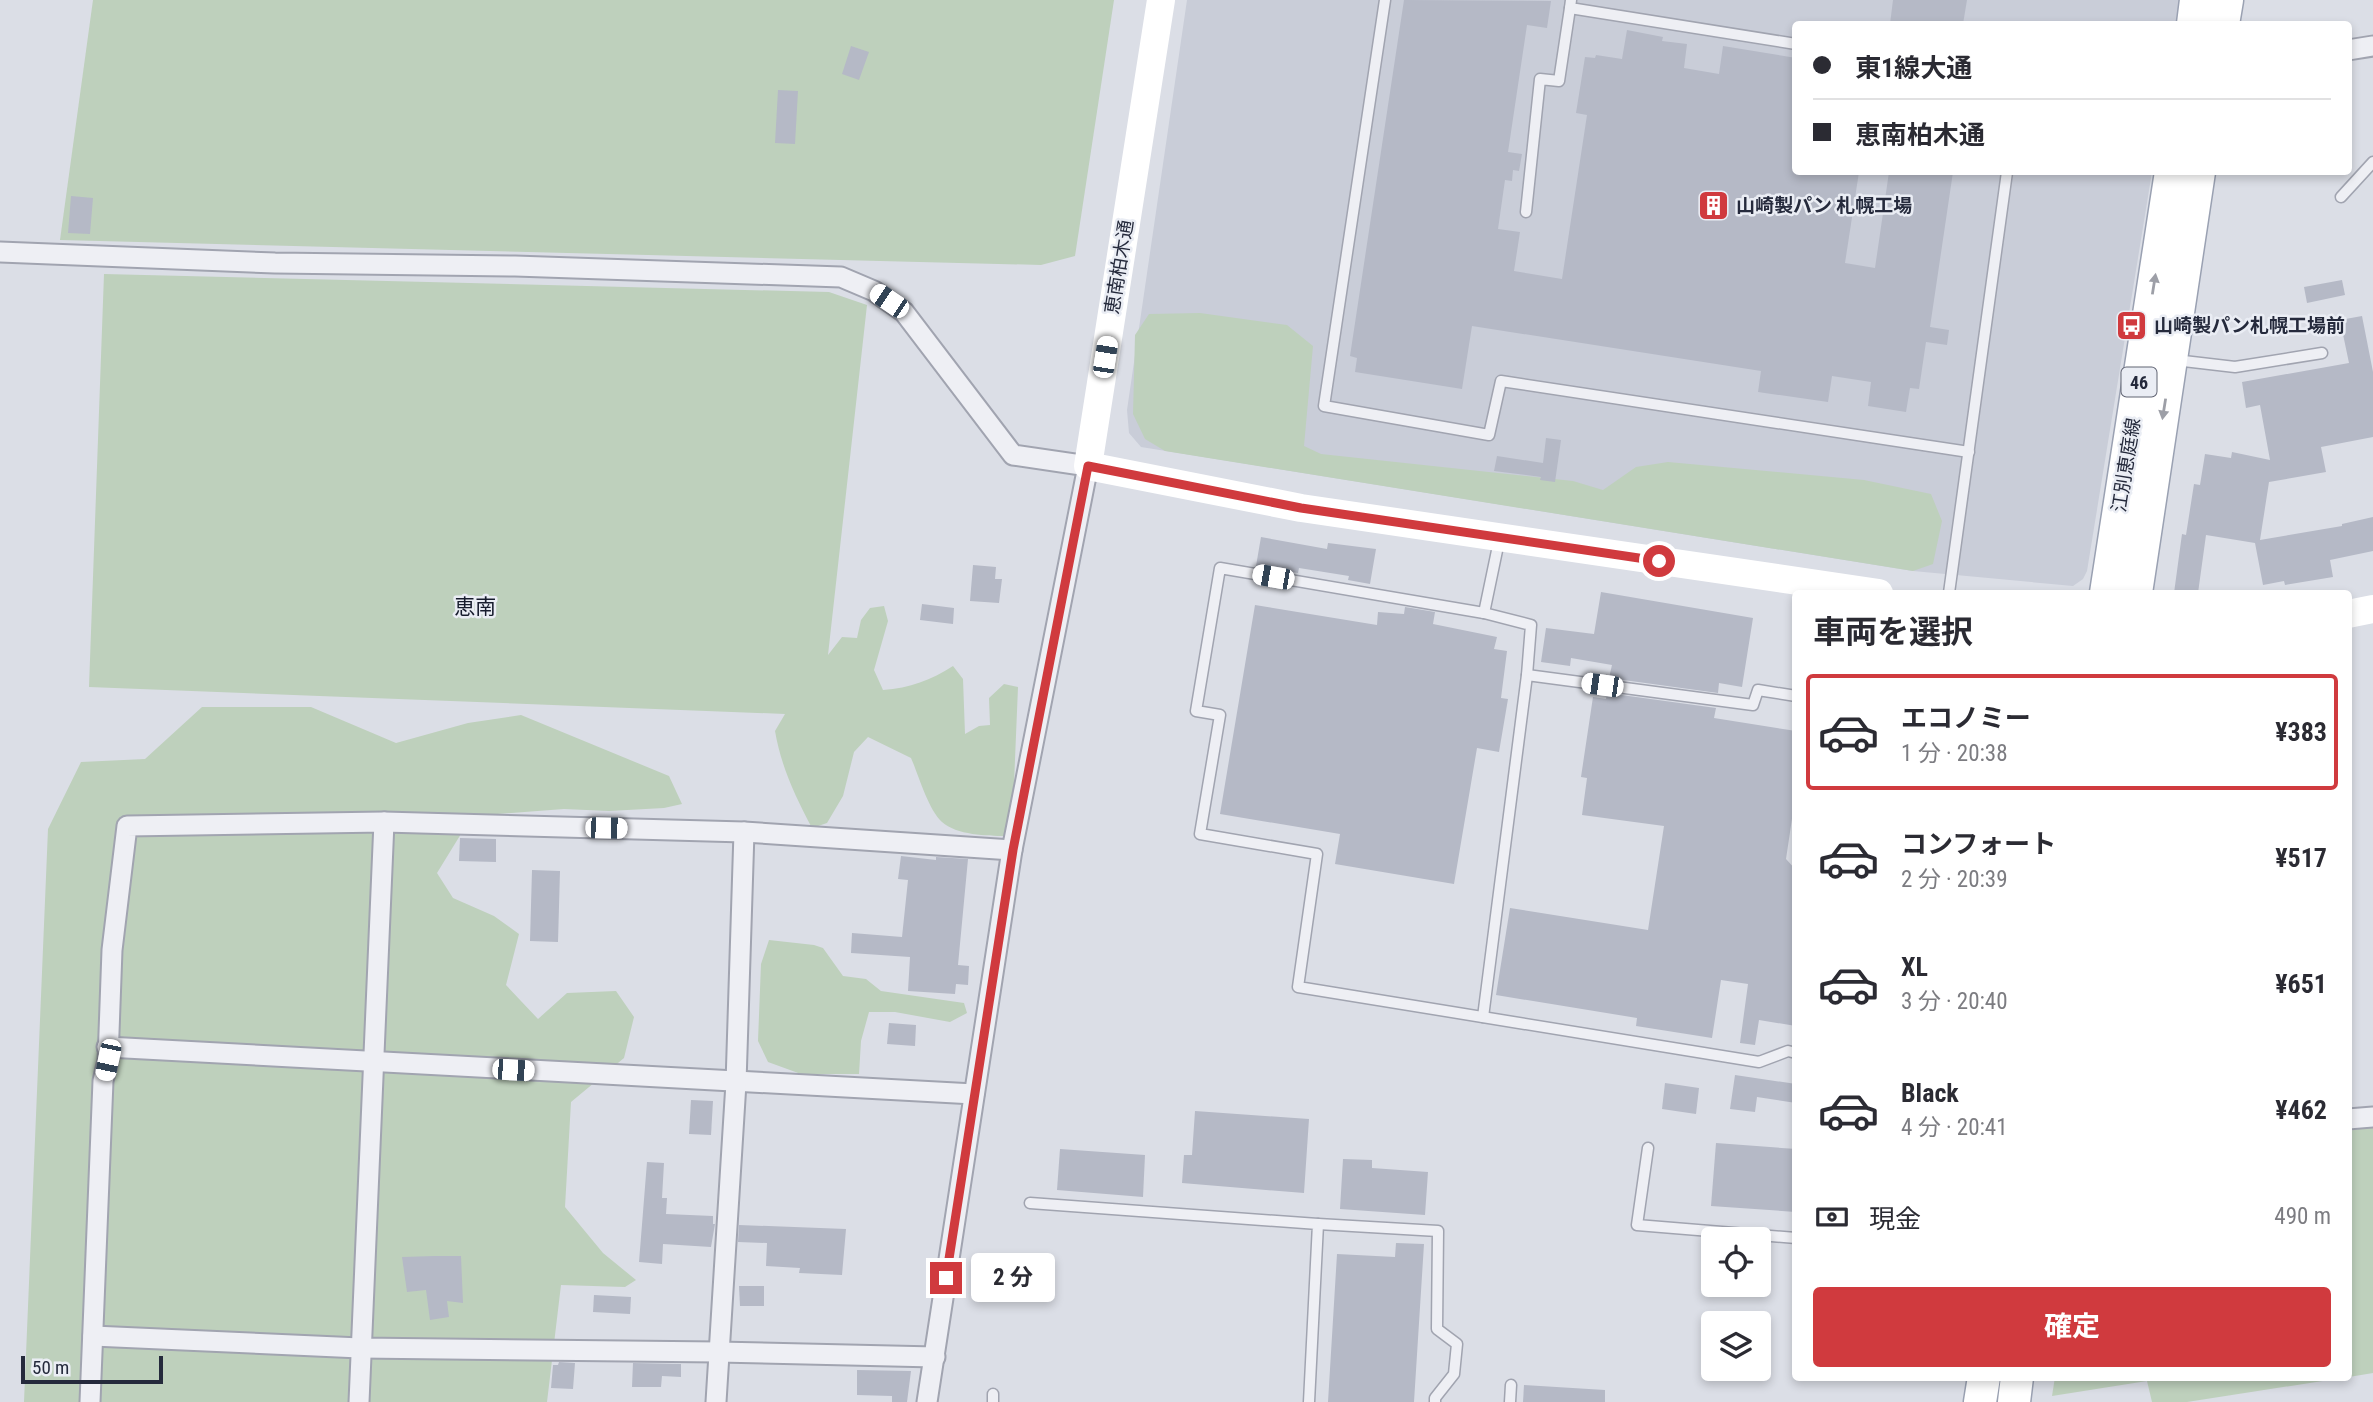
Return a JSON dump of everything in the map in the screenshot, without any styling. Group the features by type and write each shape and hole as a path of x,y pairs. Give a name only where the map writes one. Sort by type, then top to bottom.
{"main road":[{"path":"2193,21 2196,0"},
{"path":"2224,21 2227,0"},
{"name":"江別恵庭線","path":"2106,590 2171,175"},
{"name":"江別恵庭線","path":"2136,590 2199,175"},
{"path":"1980,1402 1983,1381"},
{"path":"2014,1402 2017,1381"}],"street":[{"name":"恵南柏木通","path":"927,1402 1013,850 1088,466 1161,0"},
{"path":"2352,49 2373,46"},
{"path":"0,252 275,263 515,266 841,277 874,291 904,312 1013,455 1088,466 1301,508 1859,590"},
{"path":"2352,613 2373,609"},
{"path":"90,1402 103,1081 108,1060 111,950 127,826 384,822 744,832 1013,850"},
{"path":"359,1402 384,822"},
{"path":"716,1402 736,1083 744,832"},
{"path":"107,1047 974,1094"},
{"path":"2352,1119 2373,1117"},
{"path":"93,1336 360,1348 935,1357"}],"lane":[{"path":"1385,0 1324,406 1489,435 1502,381 1969,452"},
{"path":"1526,212 1540,79 1559,81 1571,4 1792,43"},
{"path":"2341,197 2373,162"},
{"path":"1948,590 2007,175"},
{"path":"2171,360 2235,367 2322,353"},
{"path":"1483,613 1500,537"},
{"path":"1483,1017 1527,675 1531,625 1483,613 1220,568 1196,711 1220,715 1200,834 1317,854 1298,987 1759,1062 1788,1051 1792,1052"},
{"path":"1527,675 1753,705 1758,690 1792,695"},
{"path":"1648,1148 1637,1225 1792,1238"},
{"path":"1030,1203 1438,1231 1437,1329 1457,1345 1454,1374 1435,1398 1435,1402"},
{"path":"1308,1402 1318,1224"},
{"path":"1510,1402 1511,1385"}],"shaded area":[{"path":"1187,0 2180,0 2176,21 1792,21 1792,175 2152,175 2087,571 2083,579 2073,586 1913,571 1141,447 1129,433 1127,410"}],"green space":[{"path":"93,0 1114,0 1075,256 1041,265 60,240"},
{"path":"104,274 829,292 867,305 828,655 842,637 857,638 861,620 870,608 884,606 888,621 874,670 883,690 920,682 953,666 963,679 965,734 979,726 990,725 989,698 1004,684 1018,687 1014,784 1005,836 955,830 942,822 928,801 911,758 868,737 854,752 843,796 827,823 812,828 789,781 778,744 775,731 785,714 89,687"},
{"path":"1200,313 1287,325 1313,346 1304,446 1321,454 1573,481 1603,490 1636,467 1668,462 1864,480 1931,494 1942,521 1933,564 1913,571 1165,451 1145,439 1133,414 1135,335 1149,314"},
{"path":"202,707 311,707 396,743 468,723 521,715 669,776 682,804 664,808 609,811 564,809 472,816 437,873 453,898 494,916 519,934 506,985 538,1019 567,993 616,991 634,1017 624,1058 571,1102 565,1207 603,1253 636,1280 625,1287 561,1285 547,1402 24,1402 48,829 81,762 145,759"},
{"path":"769,940 823,948 843,976 866,979 881,991 964,1003 967,1013 950,1022 895,1012 869,1012 861,1041 859,1074 801,1074 768,1062 758,1041 761,964"},
{"path":"2373,1126 2373,1373 2352,1376 2352,1130"},
{"path":"2054,1381 2147,1381 2052,1396"},
{"path":"2147,1381 2322,1381 2187,1402 2152,1402"}],"building":[{"name":"山崎製パン 札幌工場","path":"1404,0 1551,1 1547,28 1527,25 1508,152 1522,154 1519,171 1513,170 1512,181 1505,180 1498,229 1520,232 1514,271 1562,279 1587,115 1576,113 1585,57 1595,58 1596,55 1622,59 1627,30 1663,37 1662,41 1687,44 1684,68 1719,74 1723,46 1792,57 1792,175 1859,175 1845,263 1875,268 1889,175 1953,175 1930,327 1949,330 1947,345 1926,342 1919,389 1910,388 1906,412 1868,406 1871,382 1832,376 1828,402 1758,392 1761,371 1472,326 1462,389 1355,372 1357,358 1350,356"},
{"path":"1893,0 1967,0 1964,21 1890,21"},
{"path":"851,46 869,52 859,80 842,74"},
{"path":"778,90 798,91 795,144 775,143"},
{"path":"71,196 93,198 90,234 68,233"},
{"path":"2342,280 2345,295 2307,303 2304,287"},
{"path":"2362,316 2373,372 2373,437 2321,447 2326,472 2269,482 2260,540 2342,526 2373,517 2373,551 2330,560 2333,577 2285,585 2284,581 2263,585 2255,543 2206,535 2198,590 2174,590 2182,534 2186,535 2194,484 2200,485 2205,454 2231,458 2232,452 2270,460 2260,405 2246,408 2242,382 2349,363 2340,320"},
{"path":"1546,438 1561,440 1555,482 1540,480 1541,477 1494,471 1497,456 1543,463"},
{"path":"1261,537 1327,549 1328,543 1376,549 1370,584 1348,580 1349,576 1299,568 1298,573 1256,566"},
{"path":"973,565 996,567 995,579 1002,579 999,603 970,601"},
{"path":"1601,592 1753,618 1742,687 1719,683 1718,693 1609,678 1612,665 1571,658 1570,666 1541,662 1546,628 1594,634"},
{"path":"922,604 954,608 953,624 920,620"},
{"path":"1255,605 1377,625 1378,612 1404,614 1405,607 1435,612 1433,624 1497,637 1494,649 1507,651 1501,698 1508,699 1499,752 1477,748 1454,884 1335,864 1340,834 1220,814"},
{"path":"1607,693 1716,708 1714,718 1792,730 1792,819 1786,859 1792,866 1792,1025 1759,1020 1755,1045 1740,1043 1748,984 1721,980 1712,1038 1636,1026 1637,1018 1496,995 1510,908 1648,930 1664,826 1582,815 1587,778 1581,777 1593,697 1606,699"},
{"path":"460,838 496,839 496,862 459,861"},
{"path":"901,856 936,860 936,857 968,859 958,965 969,966 968,985 956,984 955,994 908,991 910,957 851,953 852,933 902,937 908,880 898,879"},
{"path":"532,870 560,871 558,942 530,941"},
{"path":"889,1023 916,1025 915,1046 887,1044"},
{"path":"1735,1075 1792,1083 1792,1102 1757,1097 1755,1112 1730,1109"},
{"path":"1665,1083 1699,1088 1696,1114 1662,1109"},
{"path":"691,1100 713,1101 711,1135 689,1134"},
{"path":"1195,1111 1309,1119 1304,1193 1182,1183 1184,1155 1192,1155"},
{"path":"1716,1143 1792,1149 1792,1212 1711,1206"},
{"path":"1060,1149 1145,1155 1143,1197 1057,1190"},
{"path":"1343,1159 1372,1160 1372,1168 1428,1172 1425,1215 1340,1209"},
{"path":"647,1162 664,1163 662,1198 667,1198 666,1214 713,1216 715,1224 711,1247 663,1244 662,1264 639,1262"},
{"path":"739,1225 846,1229 842,1275 799,1273 800,1268 766,1266 767,1243 738,1242"},
{"path":"1396,1243 1424,1244 1414,1402 1328,1402 1337,1254 1395,1257"},
{"path":"461,1256 463,1303 447,1301 449,1317 430,1320 426,1290 407,1292 402,1257"},
{"path":"739,1286 764,1286 764,1306 740,1306"},
{"path":"594,1295 631,1297 630,1314 593,1312"},
{"path":"559,1362 575,1363 573,1389 551,1388 553,1365 558,1365"},
{"path":"633,1363 681,1364 681,1377 662,1376 661,1387 632,1387"},
{"path":"857,1370 911,1371 907,1402 892,1402 892,1396 857,1395"},
{"path":"1524,1385 1605,1390 1605,1402 1523,1402"}],"place":[{"name":"山崎製パン 札幌工場","path":"1713,205"},
{"name":"山崎製パン札幌工場前","path":"2131,325"}],"district":[{"name":"恵南","path":"475,607"}],"route":[{"path":"946,1278 1013,850 1088,466 1301,508 1659,561"}]}
